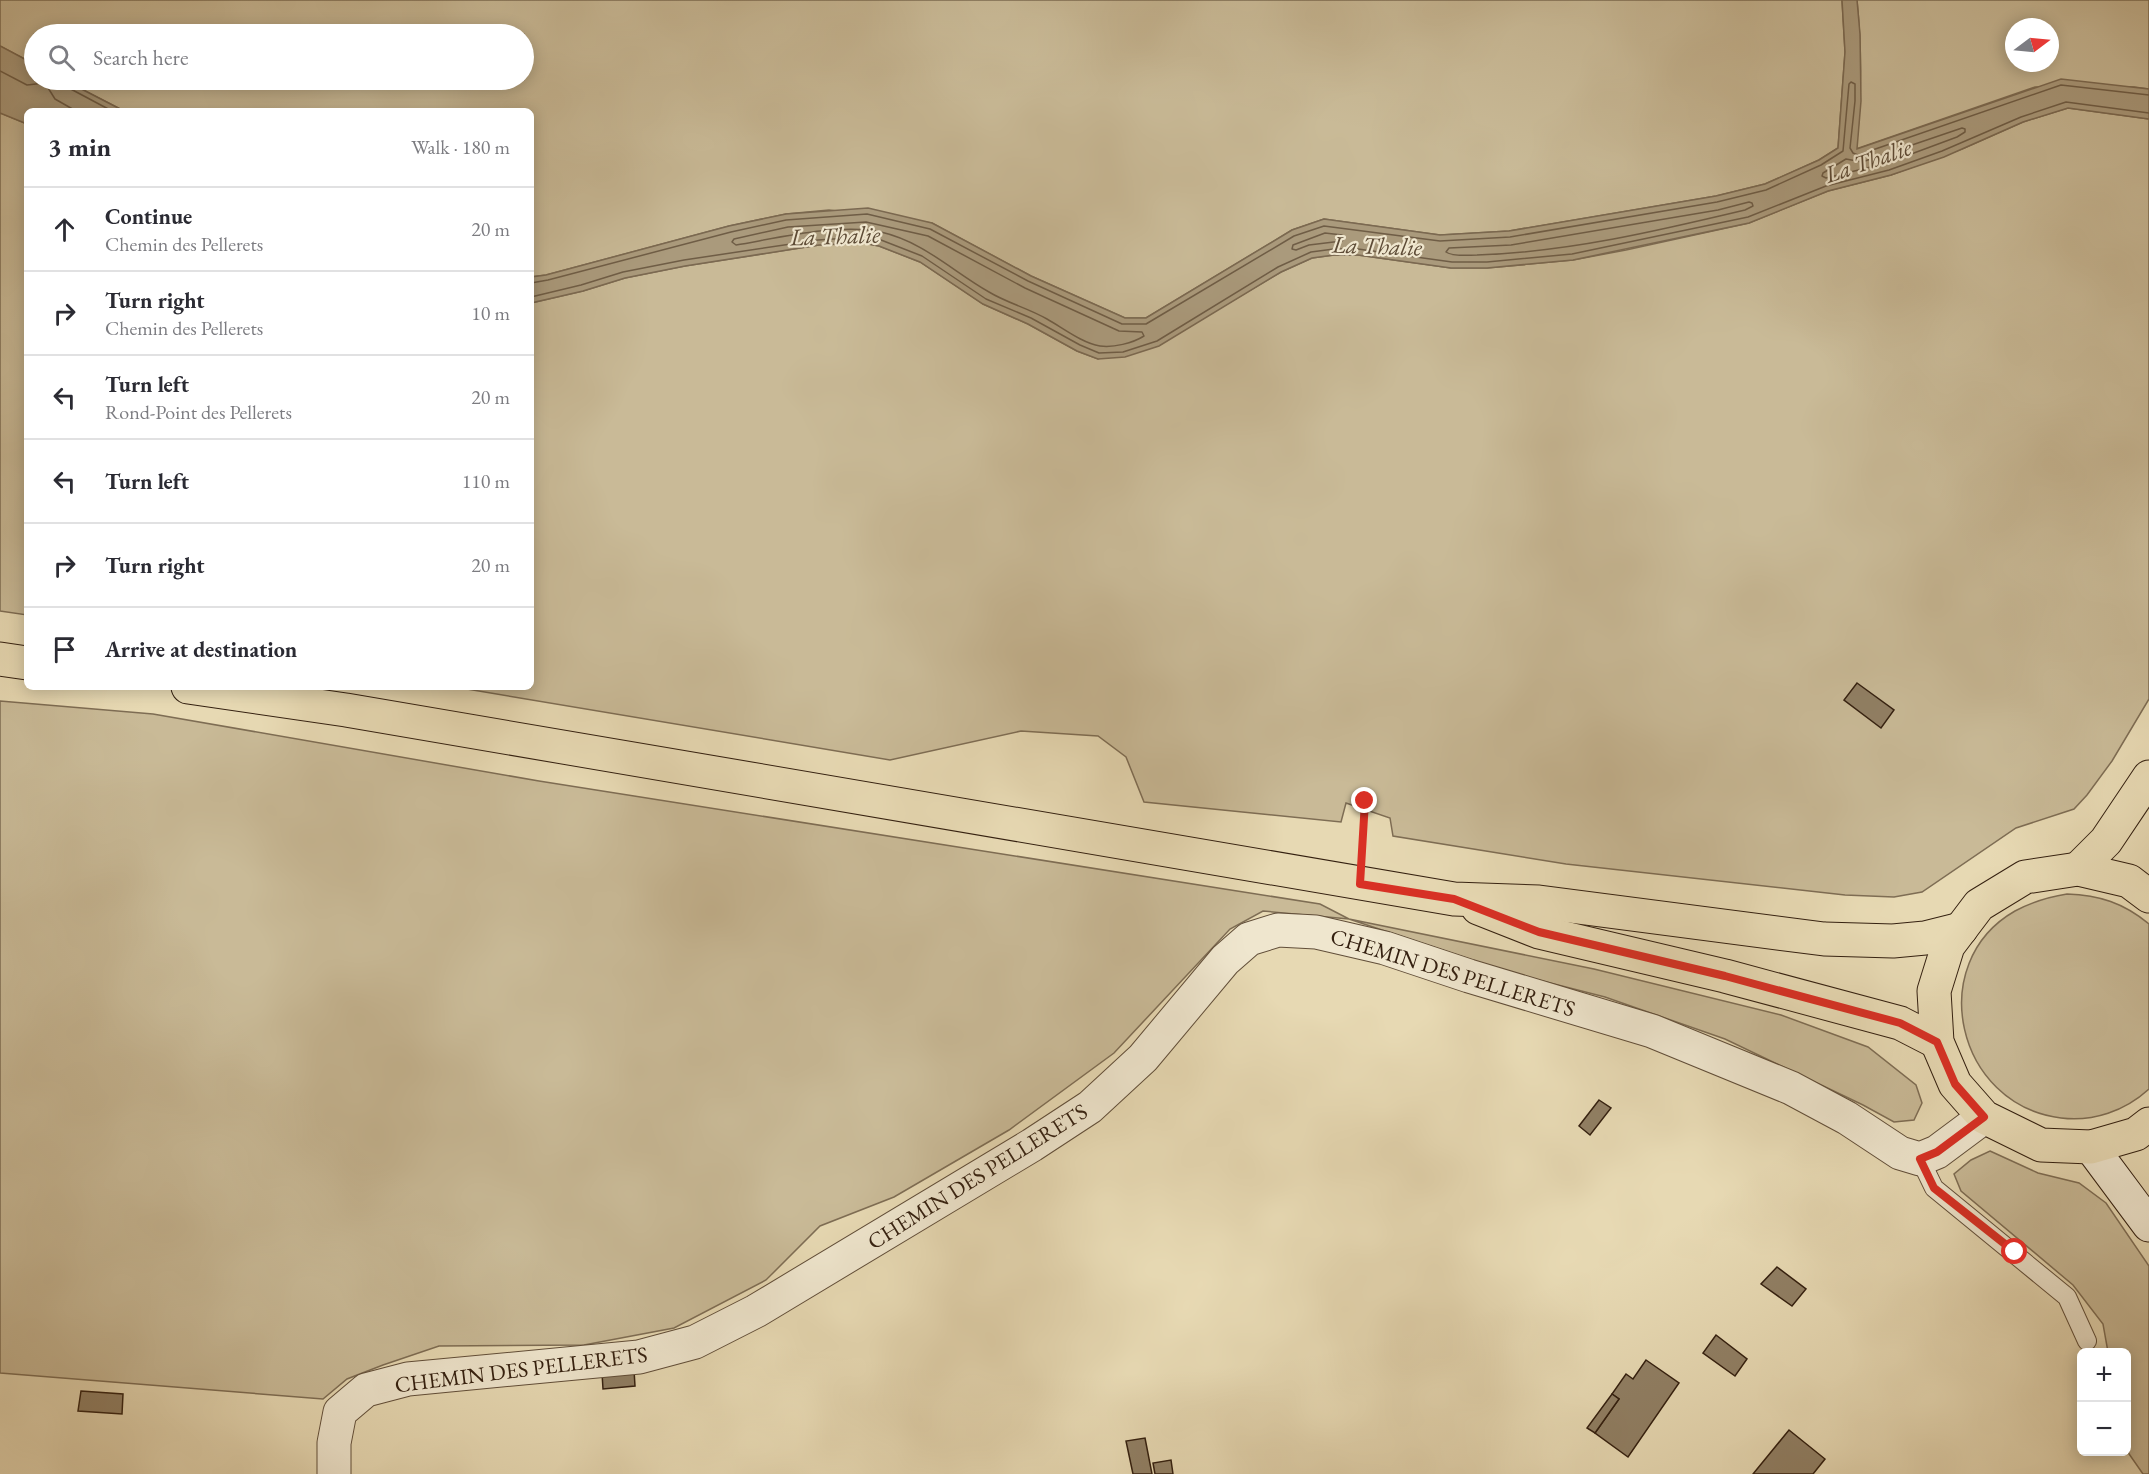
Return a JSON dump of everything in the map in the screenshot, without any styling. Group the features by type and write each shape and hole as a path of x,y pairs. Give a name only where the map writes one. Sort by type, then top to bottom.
{"main road":[{"path":"0,659 24,663"},
{"path":"208,690 358,712 1454,899 1539,902 1824,939 1893,941 1925,938 1961,929"},
{"path":"2079,869 2106,841 2149,777"},
{"path":"2149,896 2128,881 2079,869 2025,877 1979,905 1948,946 1934,991 1937,1042 1955,1084 1984,1117 2042,1145 2091,1147 2136,1134 2149,1124"},
{"path":"1454,899 1539,932 1725,976 1900,1023 1937,1042"}],"street":[{"name":"CHEMIN DES PELLERETS","path":"334,1474 334,1443 340,1412 366,1390 408,1379 639,1357 695,1342 756,1311 1032,1145 1090,1107 1143,1058 1225,960 1249,939 1278,930 1316,932 1385,948 1652,1032 1791,1088 1847,1118 1900,1153 1920,1159"},
{"path":"1920,1159 1937,1152 1984,1117"},
{"path":"2091,1147 2149,1225"}],"lane":[{"path":"1920,1159 1934,1188 2067,1297 2087,1341"}],"path":[{"path":"1360,884 1365,801"}],"shaded area":[{"path":"0,0 1842,0 1845,52 1838,148 1819,160 1765,184 1716,196 1509,231 1440,235 1324,219 1292,230 1146,318 1125,318 1031,276 932,223 829,210 786,214 729,226 534,277 534,108 118,108 83,90 534,90 534,24 24,24 24,59 0,46"},
{"path":"1857,0 2149,0 2149,89 2035,87 1856,149 1860,56"},
{"path":"2068,108 2149,119 2149,699 2112,761 2074,809 2016,828 1922,892 1894,897 1845,895 1566,864 1393,836 1390,818 1346,803 1341,822 1144,802 1126,757 1098,736 1021,731 890,760 473,690 534,690 534,302 625,278 685,266 819,245 863,243 879,246 920,262 983,304 1028,324 1077,351 1098,359 1220,308 1281,272 1312,258 1358,255 1451,268 1487,268 1573,260 1626,250 1749,223 1828,191 1891,175 1962,149 2023,122"},
{"path":"0,113 24,123 24,615 0,611"},
{"path":"0,701 153,714 539,781 1320,904 1349,919 1263,911 1230,929 1114,1053 1009,1130 894,1197 820,1226 766,1280 674,1328 584,1345 439,1346 347,1379 323,1399 0,1373"},
{"path":"2067,894 2090,896 2111,902 2149,924 2149,1089 2119,1109 2097,1116 2073,1119 2025,1108 1997,1087 1976,1061 1964,1029 1962,996 1969,963 1987,934 2021,908 2040,900"},
{"path":"1349,919 1594,969 1781,1015 1868,1047 1916,1085 1922,1103 1914,1120 1894,1122 1725,1039 1605,997 1511,973"},
{"path":"1990,1151 2038,1173 2079,1183 2106,1203 2149,1266 2149,1474 2143,1474 2130,1456 2131,1348 2107,1348 2103,1324 2073,1285 1961,1191 1954,1174 1971,1160"}],"water":[{"name":"La Thalie","path":"1842,0 1857,0 1861,101 1857,149 2061,79 2149,89 2149,119 2068,108 2023,122 1944,157 1891,175 1828,191 1749,223 1573,260 1487,268 1451,268 1358,255 1312,258 1281,272 1159,346 1125,357 1098,359 1077,351 1028,324 983,304 920,262 879,246 863,243 819,245 685,266 625,278 534,302 534,277 729,226 786,214 868,208 932,223 1031,276 1125,318 1146,318 1292,230 1324,219 1440,235 1509,231 1716,196 1765,184 1819,160 1838,148 1845,52"},
{"path":"0,46 24,59 24,90 83,90 118,108 24,108 24,123 0,113"}],"building":[{"path":"1857,683 1894,710 1881,728 1844,700"},
{"path":"1599,1100 1611,1108 1590,1135 1579,1126"},
{"path":"1777,1267 1806,1289 1792,1306 1761,1284"},
{"path":"1716,1335 1747,1359 1735,1376 1703,1353"},
{"path":"1646,1360 1679,1383 1628,1457 1595,1433 1619,1399 1612,1394 1626,1374 1633,1379"},
{"path":"634,1370 635,1386 603,1389 602,1373"},
{"path":"81,1391 123,1394 122,1414 78,1411"},
{"path":"1612,1394 1619,1399 1595,1433 1587,1428"},
{"path":"1789,1430 1825,1459 1813,1474 1753,1474"},
{"path":"1145,1438 1152,1474 1133,1474 1126,1441"},
{"path":"1171,1460 1173,1474 1155,1474 1153,1463"}],"route":[{"path":"1365,801 1360,884 1454,899 1539,932 1725,976 1900,1023 1937,1042 1955,1084 1984,1117 1937,1152 1920,1159 1934,1188 2015,1252"}]}
